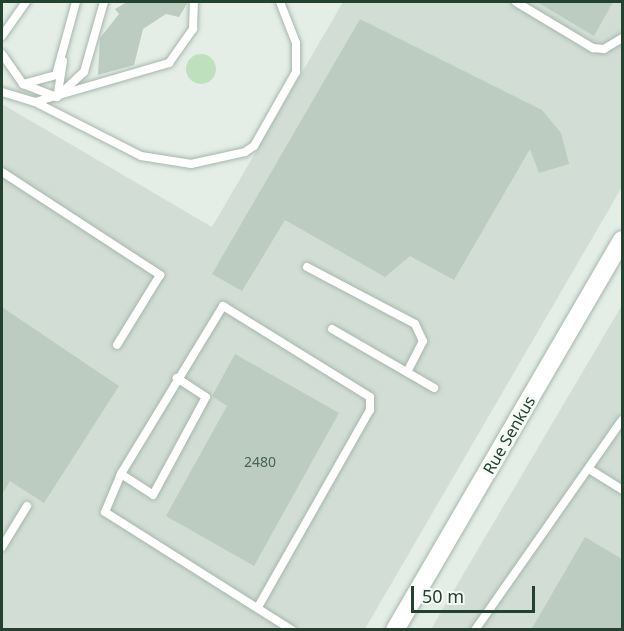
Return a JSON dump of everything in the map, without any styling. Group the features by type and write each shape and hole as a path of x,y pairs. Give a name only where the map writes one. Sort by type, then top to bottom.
{"street":[{"name":"Rue Senkus","path":"395,630 622,240"}],"lane":[{"path":"2,36 26,2"},
{"path":"57,97 76,2"},
{"path":"57,97 84,72 104,2"},
{"path":"35,102 169,63 193,29 194,2"},
{"path":"2,92 35,102 141,156 191,164 245,152 254,146 296,72 296,43 280,2"},
{"path":"516,2 593,48 621,42"},
{"path":"2,54 23,84 57,97"},
{"path":"23,84 51,79 63,61"},
{"path":"2,172 160,274 117,345"},
{"path":"307,267 415,324 423,341 407,372"},
{"path":"258,607 370,410 370,397 223,306 177,378 121,474 105,512 292,630"},
{"path":"332,329 434,388"},
{"path":"121,474 153,495 206,397 177,378"},
{"path":"475,630 589,469 619,433 622,420"},
{"path":"589,469 622,490"},
{"path":"2,547 27,506"}],"shaded area":[{"path":"343,2 622,2 622,187 365,629 2,629 2,104 212,227"},
{"path":"622,305 622,629 431,629"}],"green space":[{"path":"201,54 212,58 216,69 212,80 201,84 190,80 186,69 190,58"}],"building":[{"path":"127,2 188,2 179,17 166,14 143,29 134,65 98,75 100,38 119,14 115,9"},
{"path":"537,2 613,2 594,36"},
{"path":"360,19 542,110 561,133 569,164 539,173 530,149 454,280 410,256 385,277 285,220 242,291 212,274"},
{"path":"2,307 119,386 44,503 10,481 2,495"},
{"path":"235,354 339,413 254,566 166,516 227,406 212,396"},
{"path":"585,537 622,559 622,630 531,630"}]}
